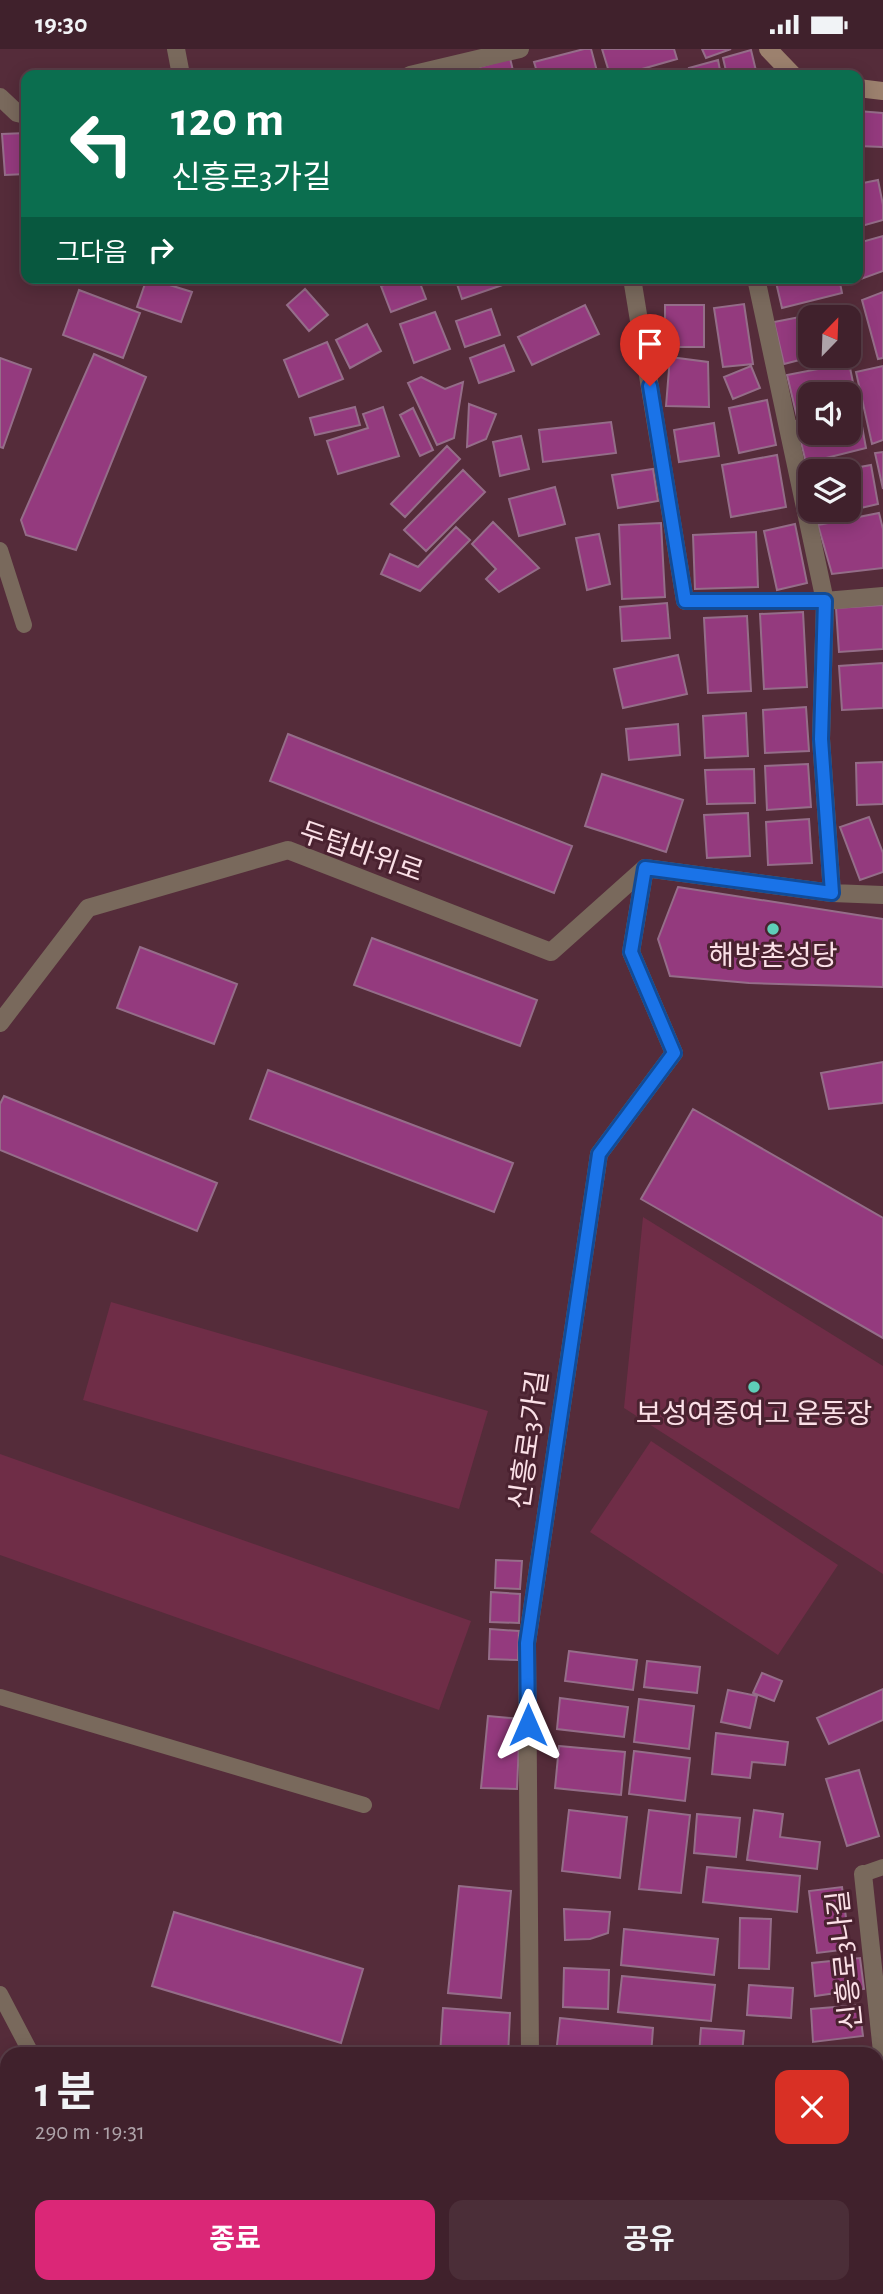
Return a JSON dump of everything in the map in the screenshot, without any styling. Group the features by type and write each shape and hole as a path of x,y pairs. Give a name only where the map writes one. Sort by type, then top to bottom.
{"street":[{"path":"176,49 180,70"},
{"path":"431,70 520,49"},
{"path":"768,49 788,70"},
{"path":"863,89 883,91"},
{"path":"0,97 21,114"},
{"path":"633,284 685,601 825,601 883,596"},
{"path":"757,284 825,601 821,739 832,893"},
{"name":"두텁바위로","path":"0,1023 88,908 288,850 551,952 645,868"},
{"path":"645,868 832,893 883,895"},
{"name":"신흥로3가길","path":"530,2047 527,1643 599,1154 674,1053 631,952 645,868"},
{"name":"신흥로3나길","path":"863,1874 876,1932 882,2047"}],"lane":[{"path":"0,550 24,625"},
{"path":"0,1697 364,1805"},
{"name":"신흥로3나길","path":"863,1874 883,1867"},
{"path":"0,1994 29,2047"}],"shaded area":[{"name":"보성여중여고 운동장","path":"643,1217 883,1366 883,1574 624,1408"},
{"path":"111,1302 488,1411 459,1509 83,1400"},
{"path":"651,1441 838,1565 778,1655 590,1532"},
{"path":"0,1454 471,1621 439,1710 0,1555"}],"building":[{"path":"591,49 597,70 536,70 534,62"},
{"path":"602,49 674,49 677,59 638,70 608,70"},
{"path":"702,49 731,49 706,58"},
{"path":"751,50 756,70 726,70 723,58"},
{"path":"510,58 513,70 469,70"},
{"path":"718,60 720,70 690,70"},
{"path":"863,111 883,113 883,147 863,146"},
{"path":"21,133 21,174 5,175 2,134"},
{"path":"878,180 883,220 863,226 863,183"},
{"path":"883,236 883,271 863,278 863,242"},
{"path":"145,284 166,284 192,292 181,322 137,307"},
{"path":"420,284 426,299 391,312 381,286"},
{"path":"457,284 505,284 462,299"},
{"path":"776,284 840,284 842,293 782,308"},
{"path":"305,289 328,315 309,331 287,305"},
{"path":"79,290 140,313 123,358 63,335"},
{"path":"883,292 883,358 878,359 862,300"},
{"path":"744,304 753,364 723,367 714,308"},
{"path":"585,305 599,334 532,365 518,337"},
{"path":"665,305 704,305 704,347 665,347"},
{"path":"491,309 500,335 465,347 456,321"},
{"path":"435,312 450,349 414,363 400,324"},
{"path":"798,317 798,360 784,364 774,322"},
{"path":"367,324 381,351 350,368 336,340"},
{"path":"327,342 343,379 299,397 284,360"},
{"path":"504,345 514,371 479,383 470,358"},
{"path":"94,354 146,377 76,550 26,535 21,520"},
{"path":"670,357 708,362 709,407 666,406"},
{"path":"0,358 31,369 3,448 0,447"},
{"path":"751,366 760,388 733,399 724,377"},
{"path":"883,366 883,440 872,444 861,394 861,382 858,382 856,372"},
{"path":"823,368 850,368 853,382 798,382 797,417 787,375"},
{"path":"421,377 445,389 463,382 454,438 437,445 408,383"},
{"path":"767,400 776,445 739,453 729,408"},
{"path":"469,404 496,414 486,439 467,447"},
{"path":"355,407 360,425 315,435 310,418"},
{"path":"383,407 399,456 338,474 327,441 368,428 363,414"},
{"path":"413,408 433,450 420,456 400,415"},
{"path":"861,421 866,448 822,459 805,459 802,445 861,445"},
{"path":"611,422 616,453 543,462 539,430"},
{"path":"714,423 719,456 679,462 674,430"},
{"path":"521,436 529,469 500,476 493,442"},
{"path":"447,446 460,459 405,517 391,504"},
{"path":"883,452 883,489 875,453"},
{"path":"777,455 786,507 731,517 722,465"},
{"path":"871,465 878,504 861,508 861,467"},
{"path":"653,469 658,501 618,508 612,475"},
{"path":"463,470 485,492 426,551 404,530"},
{"path":"555,487 565,524 519,536 509,499"},
{"path":"879,513 883,529 883,568 832,574 818,525 861,522 861,517"},
{"path":"493,522 539,568 499,592 486,579 496,569 472,544"},
{"path":"661,523 665,597 622,599 619,525"},
{"path":"795,524 807,583 777,590 764,531"},
{"path":"456,527 470,540 420,591 381,574 390,554 418,567"},
{"path":"756,532 758,587 695,589 693,535"},
{"path":"599,534 610,584 587,590 576,538"},
{"path":"667,603 670,638 622,641 620,607"},
{"path":"883,605 883,649 839,652 836,608"},
{"path":"803,612 807,687 764,689 760,614"},
{"path":"747,616 751,691 708,693 704,618"},
{"path":"678,655 687,694 623,708 614,669"},
{"path":"883,663 883,708 842,710 839,666"},
{"path":"806,707 809,751 765,753 763,710"},
{"path":"746,713 748,756 705,758 703,716"},
{"path":"678,724 680,755 629,760 626,729"},
{"path":"288,734 572,846 554,893 270,781"},
{"path":"883,762 883,804 857,805 856,763"},
{"path":"808,764 811,807 767,810 765,766"},
{"path":"754,769 755,803 707,804 705,770"},
{"path":"602,774 683,800 666,852 585,826"},
{"path":"748,813 750,856 707,858 704,815"},
{"path":"869,817 883,853 883,872 860,880 840,827"},
{"path":"809,819 812,863 768,865 766,822"},
{"name":"해방촌성당","path":"678,887 883,919 883,987 749,983 670,976 658,939"},
{"path":"372,938 537,1000 520,1046 354,985"},
{"path":"140,947 237,984 214,1044 117,1008"},
{"path":"883,1062 883,1103 829,1109 821,1073"},
{"path":"268,1070 513,1163 494,1212 250,1119"},
{"path":"4,1096 217,1183 197,1231 0,1150 0,1104"},
{"path":"693,1109 883,1218 883,1338 641,1199"},
{"path":"496,1560 522,1561 520,1589 495,1588"},
{"path":"491,1592 520,1594 519,1623 490,1622"},
{"path":"490,1629 519,1631 518,1660 489,1659"},
{"path":"569,1651 637,1660 633,1690 565,1681"},
{"path":"647,1661 700,1667 697,1693 644,1687"},
{"path":"762,1673 782,1681 774,1701 753,1693"},
{"path":"883,1689 883,1720 829,1744 817,1718"},
{"path":"728,1690 757,1696 750,1728 721,1722"},
{"path":"560,1698 628,1707 624,1737 557,1729"},
{"path":"639,1699 694,1706 689,1749 634,1742"},
{"path":"488,1716 520,1719 517,1789 481,1788"},
{"path":"716,1733 788,1742 785,1765 752,1762 750,1778 712,1774"},
{"path":"559,1746 625,1752 621,1795 555,1788"},
{"path":"634,1751 690,1758 685,1801 629,1794"},
{"path":"859,1770 879,1836 847,1846 826,1779"},
{"path":"569,1810 627,1817 620,1878 562,1871"},
{"path":"649,1810 690,1815 681,1893 639,1889"},
{"path":"754,1810 783,1814 780,1837 820,1842 817,1869 747,1860"},
{"path":"697,1814 740,1818 736,1857 694,1853"},
{"path":"707,1867 800,1876 797,1912 703,1902"},
{"path":"459,1886 511,1891 501,1998 448,1993"},
{"path":"842,1887 850,1949 817,1953 809,1891"},
{"path":"564,1909 610,1912 608,1933 590,1939 565,1940"},
{"path":"174,1912 363,1969 341,2043 152,1986"},
{"path":"740,1918 771,1919 769,1969 739,1968"},
{"path":"624,1929 718,1939 714,1975 621,1965"},
{"path":"860,1958 864,1989 815,1996 812,1963"},
{"path":"564,1968 609,1970 608,2009 563,2007"},
{"path":"622,1976 715,1985 711,2021 618,2012"},
{"path":"749,1985 793,1988 791,2018 747,2015"},
{"path":"859,2005 863,2036 813,2042 811,2009"},
{"path":"443,2008 510,2013 508,2047 441,2047"},
{"path":"560,2018 653,2028 652,2047 557,2047"},
{"path":"701,2028 744,2031 743,2047 700,2047"}],"place":[{"name":"해방촌성당","path":"773,929"},
{"name":"보성여중여고 운동장","path":"754,1387"}],"route":[{"path":"528,1725 527,1643 599,1154 674,1053 631,952 645,868 832,893 821,739 825,601 685,601 650,386"}]}
